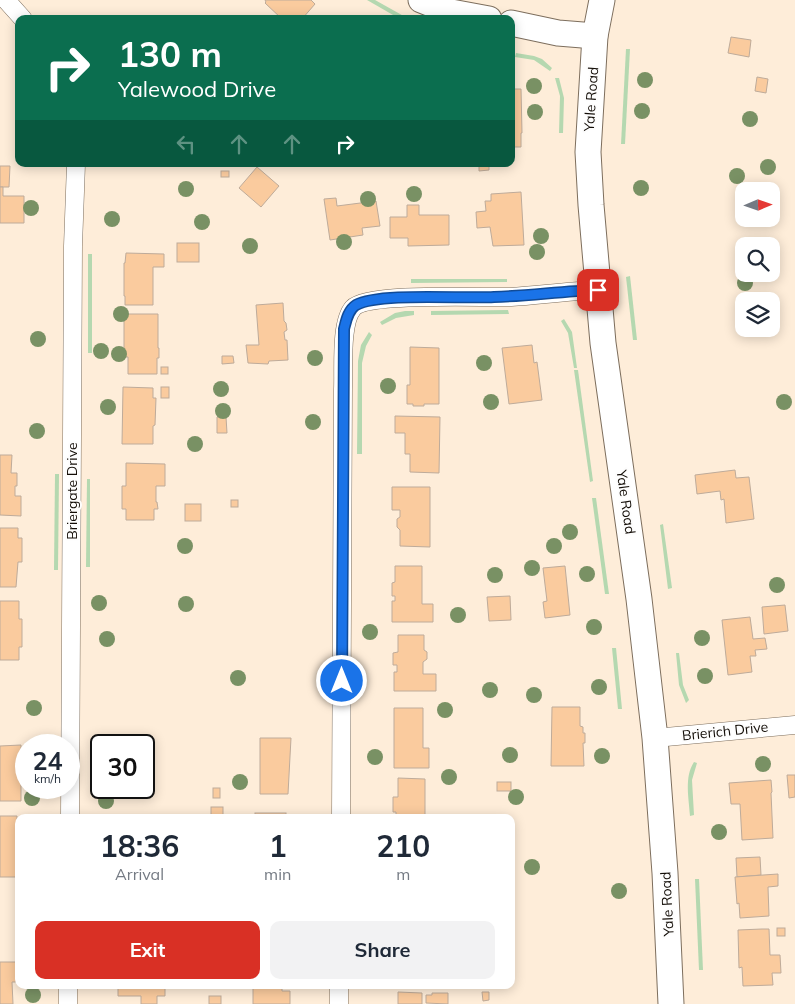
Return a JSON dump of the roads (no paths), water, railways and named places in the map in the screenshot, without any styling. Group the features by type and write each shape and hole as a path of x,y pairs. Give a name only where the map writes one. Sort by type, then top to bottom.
{"main road":[{"path":"421,0 451,12 467,15"},
{"name":"Yale Road","path":"602,0 595,36 588,152 598,290 605,353 644,638 655,738 665,873 671,1004"},
{"path":"515,24 558,33 595,36"}],"street":[{"path":"6,0 19,15"},
{"name":"Briergate Drive","path":"70,814 73,246 76,167"},
{"path":"341,814 344,329 348,315 356,306 377,300 506,297 598,290"},
{"name":"Brierich Drive","path":"655,738 795,725"},
{"path":"68,989 68,1004"},
{"path":"339,1004 340,989"}]}
